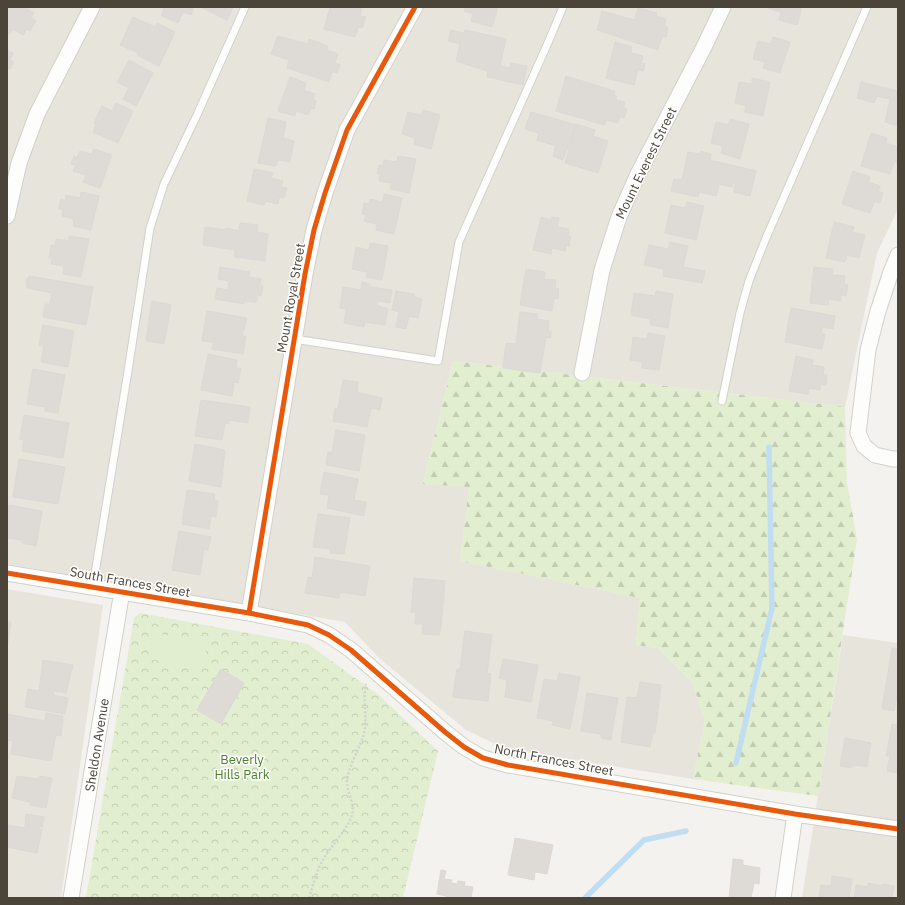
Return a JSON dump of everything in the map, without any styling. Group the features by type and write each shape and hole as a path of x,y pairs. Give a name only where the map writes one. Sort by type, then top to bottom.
{"street":[{"path":"7,216 19,163 37,114 92,7"},
{"name":"Mount Royal Street","path":"250,613 294,339 314,230 325,192 347,130 416,7"},
{"name":"Mount Everest Street","path":"582,373 602,270 619,217 638,174 704,47 723,7"},
{"path":"898,255 878,311 868,350 858,432 864,446 875,455 898,459"},
{"name":"South Frances Street","path":"7,573 250,613"},
{"name":"Sheldon Avenue","path":"71,898 122,592"},
{"name":"North Frances Street","path":"250,613 308,625 329,635 351,650 454,740 483,758 508,765 795,814 898,829"},
{"path":"783,898 795,814"}],"lane":[{"path":"93,586 150,228 164,184 245,7"},
{"path":"294,339 438,361 459,242 563,7"},
{"path":"722,401 740,313 749,281 766,238 867,7"}],"path":[{"path":"309,898 318,868 323,858 352,816 353,808 347,782 348,774 364,732 366,721 366,681"}],"shaded area":[{"path":"7,7 898,7 898,209 877,253 845,407 453,361 423,483 469,487 460,561 640,598 636,645 658,648 692,682 705,720 693,779 506,749 466,730 379,658 345,622 7,564"},
{"path":"7,589 103,605 61,898 7,898"},
{"path":"843,635 898,643 898,898 802,898"}],"green space":[{"path":"453,361 845,407 847,483 857,539 818,796 693,779 705,720 692,682 658,648 636,645 640,598 460,561 469,487 423,484"},
{"name":"Beverly Hills Park","path":"140,613 308,644 380,696 438,751 403,898 86,898 134,618"},
{"path":"154,633 207,642 203,668 149,659"}],"building":[{"path":"7,7 24,7 34,13 31,18 36,21 30,31 27,29 23,35 13,29 10,34 7,33"},
{"path":"160,7 194,7 191,15 183,12 178,23 161,15 164,9"},
{"path":"201,7 233,7 227,20"},
{"path":"330,7 362,7 360,16 366,17 362,28 358,27 355,37 324,29"},
{"path":"465,7 498,7 492,27 471,21 473,14 464,11"},
{"path":"765,7 802,7 797,25 779,20 781,12"},
{"path":"638,8 657,13 656,16 666,19 664,26 668,28 666,37 662,36 658,50 597,30 602,11 635,20"},
{"path":"133,17 155,27 157,23 175,32 159,66 137,55 138,53 120,45"},
{"path":"451,30 464,33 465,30 506,39 500,66 510,68 511,63 527,66 523,85 487,77 487,71 456,61 460,44 448,41"},
{"path":"278,36 308,44 309,39 328,46 327,50 338,54 335,63 340,65 337,73 332,72 329,82 287,68 289,60 271,54"},
{"path":"773,37 790,42 780,73 763,68 765,62 753,59 758,41 771,44"},
{"path":"615,42 632,47 631,53 643,56 641,63 645,64 643,71 638,70 634,85 606,78"},
{"path":"7,50 13,53 10,60 14,62 10,69 7,68"},
{"path":"129,60 153,73 136,106 123,99 129,88 117,82"},
{"path":"566,76 615,91 614,95 617,96 616,100 625,102 623,108 627,109 624,118 620,116 618,123 606,120 604,125 556,111"},
{"path":"290,77 306,83 304,90 315,94 313,100 316,101 314,109 311,108 308,115 296,111 295,116 278,111"},
{"path":"752,78 770,82 763,116 745,112 746,106 735,103 739,82 752,84"},
{"path":"861,82 898,91 898,126 885,122 890,99 877,96 874,103 857,98"},
{"path":"116,103 133,111 118,143 93,132 96,124 94,123 102,106 112,111"},
{"path":"423,110 440,115 431,149 414,144 415,138 402,134 408,112 421,115"},
{"path":"531,112 576,125 563,160 553,156 556,146 537,140 539,133 525,129"},
{"path":"268,118 286,122 283,138 294,141 290,162 278,160 276,166 258,163"},
{"path":"730,119 749,124 740,159 721,153 723,146 711,143 716,122 728,125"},
{"path":"576,124 595,130 593,136 608,141 598,173 565,163"},
{"path":"871,133 887,138 886,143 898,147 898,161 897,163 894,162 890,174 861,166"},
{"path":"94,149 112,155 100,188 83,182 86,175 73,171 76,165 71,164 74,156 77,158 80,151 92,154"},
{"path":"701,151 711,154 710,160 756,171 750,196 734,192 735,184 733,183 732,187 719,184 716,196 699,192 698,197 671,191 674,179 682,180 688,152 700,154"},
{"path":"398,156 416,159 409,193 390,189 391,183 379,181 380,174 377,174 379,165 383,166 384,160 397,162"},
{"path":"254,169 273,173 271,178 283,181 281,187 287,188 284,198 279,197 278,204 265,201 264,205 247,201"},
{"path":"853,171 870,177 868,182 880,186 878,191 883,193 880,203 875,201 870,213 842,204"},
{"path":"81,192 99,196 91,230 73,226 74,219 62,216 63,210 59,209 61,199 65,201 66,195 80,198"},
{"path":"384,194 402,198 394,234 376,230 377,224 364,221 366,215 362,214 364,203 369,204 370,199 382,202"},
{"path":"687,202 704,206 696,240 665,233 671,205 685,208"},
{"path":"541,217 551,220 552,217 559,218 557,227 569,229 568,236 571,237 569,246 566,245 565,251 552,248 551,254 533,250"},
{"path":"834,222 854,227 852,232 865,235 859,258 847,255 845,262 826,258"},
{"path":"240,223 258,225 257,232 268,234 265,261 235,257 235,250 203,245 205,227 226,230 226,228 239,231"},
{"path":"69,236 89,239 81,277 63,274 64,266 51,264 52,258 49,258 51,245 55,246 56,239 69,241"},
{"path":"670,242 688,246 683,267 705,271 702,283 663,276 664,269 644,265 649,245 668,249"},
{"path":"370,243 388,246 382,280 366,277 367,272 352,269 356,247 369,250"},
{"path":"220,267 250,272 249,277 261,279 260,285 263,286 261,296 258,295 256,302 244,301 244,304 215,299 217,288 228,290 229,281 218,279"},
{"path":"814,267 833,269 832,275 845,276 844,284 848,285 846,296 841,295 841,301 829,299 828,305 810,303"},
{"path":"526,269 545,272 544,279 556,280 555,288 559,289 558,299 554,298 552,311 520,305"},
{"path":"29,276 93,287 86,325 43,317 45,304 50,304 52,293 27,288 26,279 28,279"},
{"path":"362,282 370,284 370,287 392,290 390,303 378,301 377,305 388,309 385,325 365,322 364,327 344,323 346,309 340,308 343,287 361,290"},
{"path":"396,291 414,294 414,297 422,299 418,318 409,316 406,329 396,327 399,312 392,310"},
{"path":"656,291 673,294 668,328 650,325 651,319 631,315 634,293 655,296"},
{"path":"152,301 171,305 164,344 146,341"},
{"path":"791,308 835,316 833,329 822,327 821,333 825,334 822,349 785,342"},
{"path":"207,311 247,318 242,336 246,336 243,354 212,349 214,342 202,341"},
{"path":"520,312 538,314 537,319 549,321 548,331 551,331 551,338 546,337 540,373 503,368 506,343 516,344"},
{"path":"43,325 74,331 68,367 41,362 44,346 39,345"},
{"path":"648,333 665,336 659,370 642,368 642,362 630,360 633,337 647,339"},
{"path":"208,354 237,360 236,368 241,368 238,383 234,382 232,396 201,390"},
{"path":"796,356 813,360 812,365 824,367 823,374 827,375 826,385 821,384 820,390 809,388 808,394 789,391"},
{"path":"33,369 65,375 58,413 45,411 45,407 27,404"},
{"path":"343,380 358,382 357,392 382,398 380,410 371,408 367,427 333,421 335,408 338,409"},
{"path":"201,400 250,407 248,423 229,420 228,424 225,423 222,440 195,436"},
{"path":"24,415 69,423 63,458 22,451 24,440 20,439"},
{"path":"336,430 365,435 359,471 326,465 328,452 332,452"},
{"path":"195,444 225,450 221,487 189,481"},
{"path":"19,459 65,467 58,504 13,497"},
{"path":"324,472 358,479 354,500 366,502 364,516 327,508 329,495 320,494"},
{"path":"187,490 215,494 214,500 218,501 216,517 211,516 209,529 182,524"},
{"path":"9,505 42,511 36,546 22,543 22,540 7,538"},
{"path":"318,514 350,518 344,554 330,553 331,549 313,547"},
{"path":"179,531 211,537 208,550 204,549 200,575 172,570"},
{"path":"315,557 370,566 365,596 340,592 339,598 305,593 308,577 312,578"},
{"path":"414,578 445,581 439,635 422,634 423,624 415,624 416,612 411,612"},
{"path":"7,622 11,622 7,649"},
{"path":"465,631 492,635 487,673 491,674 488,701 453,697 457,669 460,669"},
{"path":"892,648 898,649 898,698 897,697 894,711 882,709"},
{"path":"503,659 538,665 531,702 505,697 507,680 499,678"},
{"path":"43,660 73,665 66,693 54,691 53,695 68,698 65,714 25,707 28,689 39,691"},
{"path":"221,669 244,683 221,724 197,710"},
{"path":"559,673 580,677 570,729 552,725 553,721 537,718 544,679 557,681"},
{"path":"640,682 661,685 655,733 653,732 650,747 621,742 627,697 637,698"},
{"path":"587,693 618,698 611,740 601,738 601,734 581,731"},
{"path":"46,713 63,716 61,736 56,735 51,761 11,754 13,741 7,740 7,714 45,721"},
{"path":"892,724 898,725 898,773 887,771 890,756 886,756"},
{"path":"845,738 871,743 867,767 852,765 852,768 840,766"},
{"path":"17,776 38,779 39,776 52,778 46,808 30,805 30,802 12,798"},
{"path":"26,814 44,817 42,827 39,827 39,829 42,830 37,853 7,847 7,825 25,828"},
{"path":"515,838 553,845 547,874 535,872 534,880 508,875"},
{"path":"733,859 743,860 743,865 760,868 759,884 754,883 751,898 729,898"},
{"path":"441,870 446,871 444,879 452,880 451,883 457,884 458,881 465,882 464,886 473,887 471,898 446,898 446,896 437,894"},
{"path":"832,876 852,879 849,898 819,898 821,885 831,886"},
{"path":"868,883 881,886 883,884 894,886 892,898 854,898 856,885 868,887"}],"waterway":[{"path":"736,763 772,608 769,447"},
{"path":"585,898 644,840 686,831"}],"cycle path":[{"path":"249,613 305,274 314,230 347,130 415,7"},
{"path":"7,573 249,613 308,625 329,635 351,650 445,732 464,747 483,758 508,765 795,814 898,829"}]}
